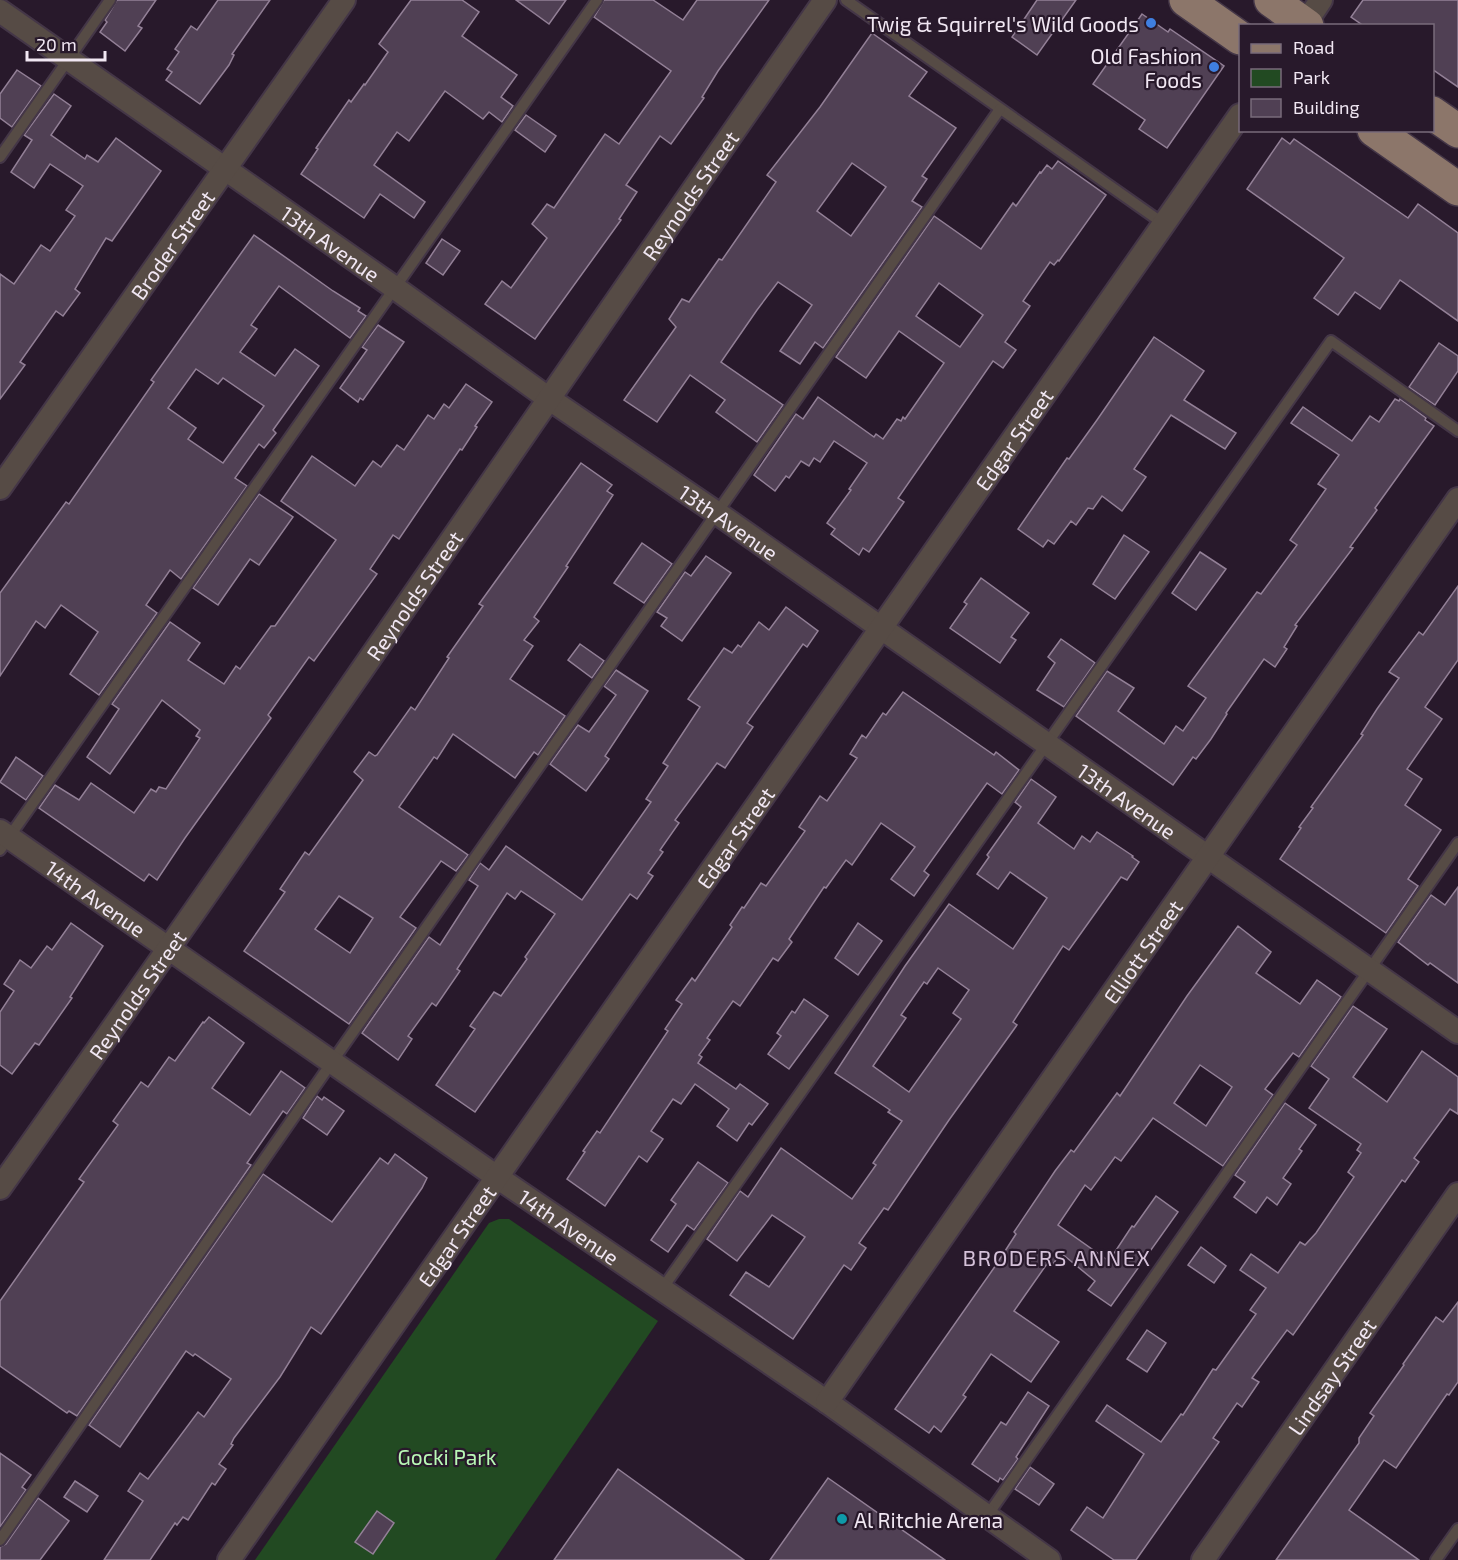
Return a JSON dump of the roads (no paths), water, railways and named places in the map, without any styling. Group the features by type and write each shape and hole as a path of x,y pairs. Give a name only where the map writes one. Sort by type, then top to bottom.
{"main road":[{"path":"1186,0 1239,37"},
{"path":"1271,0 1311,16"},
{"path":"1434,114 1458,131"},
{"path":"1377,132 1458,189"}],"street":[{"name":"Broder Street","path":"0,488 344,0"},
{"name":"Reynolds Street","path":"0,1188 169,949 825,0"},
{"name":"13th Avenue","path":"0,11 548,398 717,513 1458,1032"},
{"name":"Edgar Street","path":"229,1560 1239,116"},
{"name":"Elliott Street","path":"827,1402 1458,499"},
{"name":"14th Avenue","path":"3,839 169,949 497,1177 827,1402 1049,1560"},
{"name":"Lindsay Street","path":"1203,1560 1458,1194"}],"lane":[{"path":"0,157 110,0"},
{"path":"3,839 597,0"},
{"path":"846,0 1164,224"},
{"path":"0,1540 1000,109"},
{"path":"662,1289 1331,341 1458,430"},
{"path":"987,1516 1458,843"},
{"path":"1436,1560 1458,1529"}],"place":[{"name":"Twig & Squirrel's Wild Goods","path":"1151,23"},
{"name":"Old Fashion Foods","path":"1214,67"},
{"name":"Al Ritchie Arena","path":"842,1519"}],"district":[{"name":"BRODERS ANNEX","path":"1057,1257"}],"park label":[{"name":"Gocki Park","path":"447,1456"}]}
